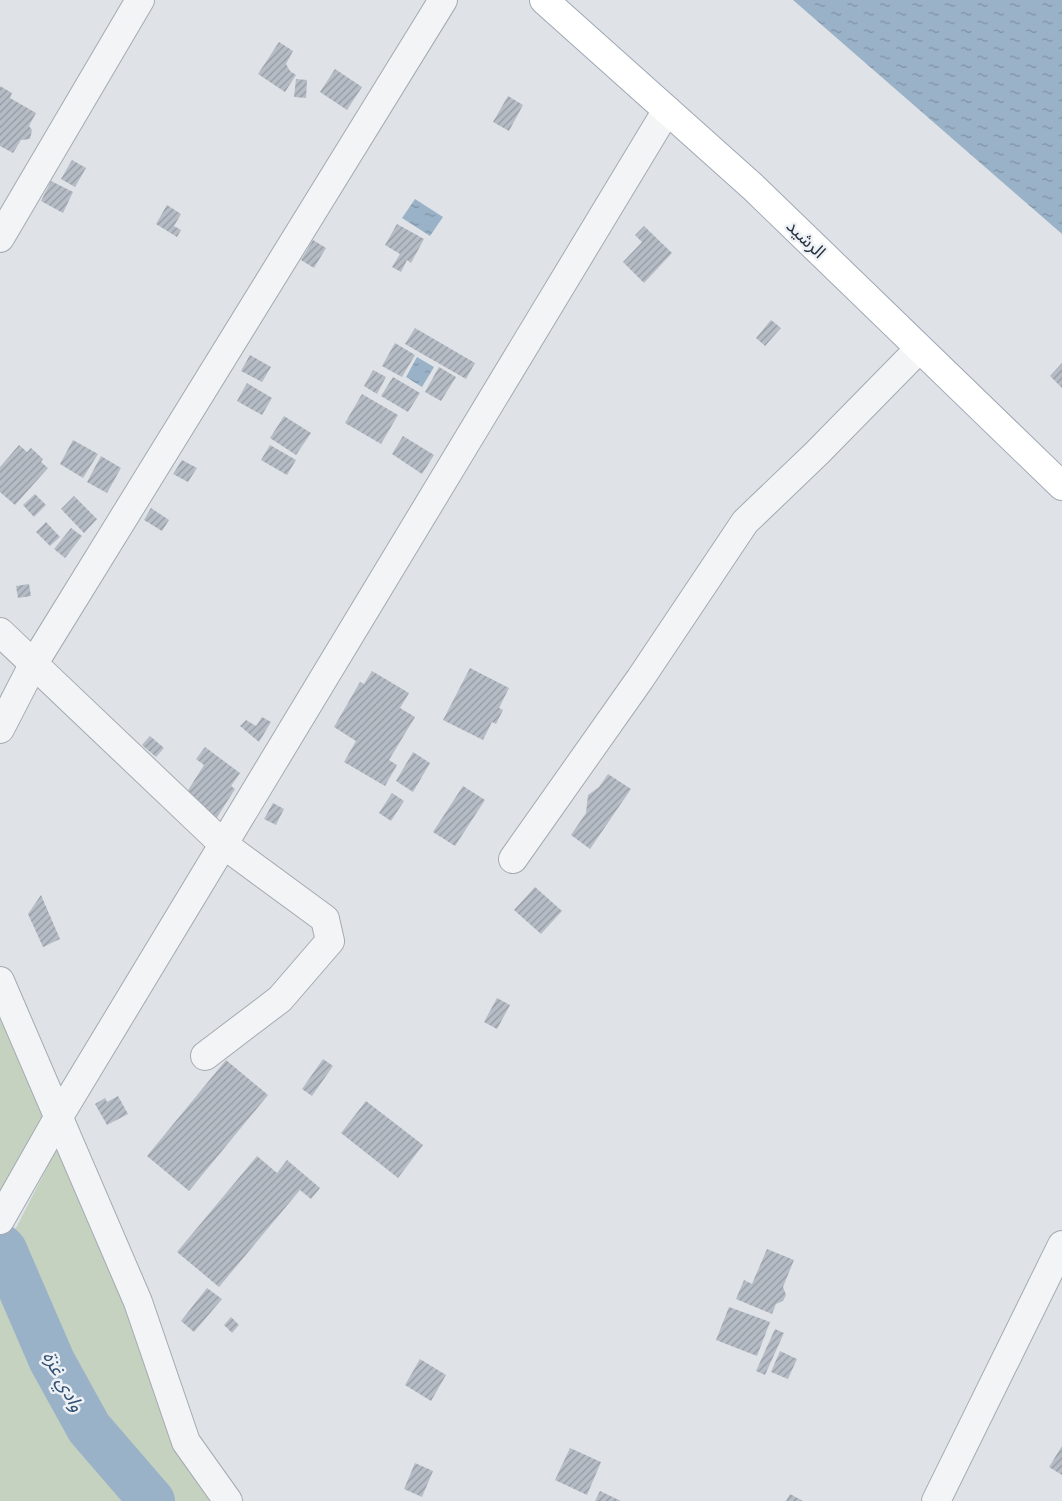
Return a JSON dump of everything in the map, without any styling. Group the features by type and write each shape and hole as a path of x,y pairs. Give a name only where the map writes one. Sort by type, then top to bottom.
{"main road":[{"name":"الرشيد","path":"544,0 753,187 1062,486"}],"street":[{"path":"0,238 140,0"},
{"path":"0,729 34,663 443,0"},
{"path":"0,1220 58,1118 667,110"},
{"path":"513,859 640,679 745,522 817,453 919,349"},
{"path":"0,632 223,844 325,919 330,941 280,999 205,1056"},
{"path":"0,981 138,1302 186,1442 228,1501"},
{"path":"936,1501 1062,1245"}],"green space":[{"path":"0,1007 46,1116 0,1195"},
{"path":"57,1148 214,1501 0,1501 0,1244 16,1228"}],"water":[{"path":"793,0 1062,0 1062,234"},
{"path":"415,199 443,217 430,236 402,218"},
{"path":"417,357 434,367 422,387 406,377"}],"building":[{"path":"279,42 293,51 286,64 290,71 296,75 285,92 258,74"},
{"path":"335,69 362,87 347,110 320,92"},
{"path":"296,79 307,80 306,98 294,97"},
{"path":"0,86 12,93 10,98 36,113 29,126 32,130 30,139 21,140 13,153 0,146"},
{"path":"508,96 523,105 509,131 493,122"},
{"path":"72,160 86,168 75,187 61,179"},
{"path":"51,181 73,192 63,213 41,201"},
{"path":"167,205 181,214 174,226 181,230 177,237 156,224"},
{"path":"397,224 424,239 411,263 407,260 401,272 392,267 400,254 385,245"},
{"path":"644,226 672,253 644,283 623,262 642,242 635,235"},
{"path":"313,240 326,248 314,268 301,260"},
{"path":"771,320 781,328 765,346 756,338"},
{"path":"415,328 475,363 466,379 405,344"},
{"path":"395,343 415,355 402,377 382,366"},
{"path":"250,355 271,367 262,382 241,371"},
{"path":"1062,363 1062,388 1050,376"},
{"path":"439,367 456,377 441,401 425,392"},
{"path":"373,370 386,377 377,394 364,386"},
{"path":"393,377 420,393 408,412 381,396"},
{"path":"247,383 272,398 262,415 237,401"},
{"path":"362,394 398,415 381,444 345,423"},
{"path":"284,416 311,433 296,455 270,438"},
{"path":"403,436 434,455 422,474 392,454"},
{"path":"73,440 98,454 83,478 60,464"},
{"path":"19,445 27,452 31,448 43,459 41,462 48,468 15,505 0,492 0,467"},
{"path":"270,445 296,460 287,475 261,460"},
{"path":"101,456 121,468 107,493 87,482"},
{"path":"182,460 197,468 188,482 173,474"},
{"path":"35,494 46,505 34,517 23,505"},
{"path":"74,496 97,519 84,533 61,509"},
{"path":"151,508 169,520 162,531 144,520"},
{"path":"46,522 60,537 50,546 36,532"},
{"path":"71,528 82,536 65,558 54,549"},
{"path":"29,584 31,596 18,598 16,586"},
{"path":"470,668 509,688 499,708 503,710 496,724 492,722 483,740 443,720"},
{"path":"372,671 409,693 400,708 415,717 389,760 397,765 385,786 344,762 356,741 334,727 360,682 364,684"},
{"path":"262,717 271,722 259,742 240,726 246,720 256,726"},
{"path":"150,736 164,748 156,757 142,745"},
{"path":"205,747 240,773 231,786 235,789 216,819 187,792 204,765 196,759"},
{"path":"413,752 430,763 413,792 396,781"},
{"path":"608,774 631,789 590,849 571,835 586,813 588,795 599,787"},
{"path":"463,786 485,800 455,846 433,832"},
{"path":"392,793 404,801 391,821 379,813"},
{"path":"273,803 284,809 276,825 264,819"},
{"path":"535,887 562,911 541,934 514,910"},
{"path":"41,895 60,939 43,947 28,914"},
{"path":"497,998 510,1005 497,1029 484,1022"},
{"path":"323,1059 333,1066 312,1096 302,1089"},
{"path":"226,1060 268,1095 189,1191 147,1156"},
{"path":"118,1096 128,1114 107,1125 95,1104 105,1098 107,1102"},
{"path":"366,1101 423,1145 398,1178 341,1133"},
{"path":"257,1156 277,1173 287,1160 320,1188 311,1199 300,1190 219,1287 177,1252"},
{"path":"767,1249 794,1260 783,1287 786,1295 783,1301 776,1304 772,1314 736,1299 744,1280 752,1284"},
{"path":"207,1288 222,1299 194,1332 181,1321"},
{"path":"729,1307 770,1322 757,1356 716,1340"},
{"path":"231,1317 239,1325 232,1333 224,1325"},
{"path":"775,1329 784,1333 765,1375 756,1371"},
{"path":"780,1351 797,1359 788,1379 771,1372"},
{"path":"420,1359 446,1375 431,1401 405,1385"},
{"path":"1062,1446 1062,1475 1049,1467"},
{"path":"570,1448 601,1462 587,1495 555,1480"},
{"path":"415,1463 433,1471 422,1497 404,1489"},
{"path":"600,1491 621,1501 595,1501"},
{"path":"790,1494 803,1501 786,1501"}],"waterway":[{"name":"وادي غزة","path":"0,1246 4,1250 52,1361 89,1428 152,1501"}]}
